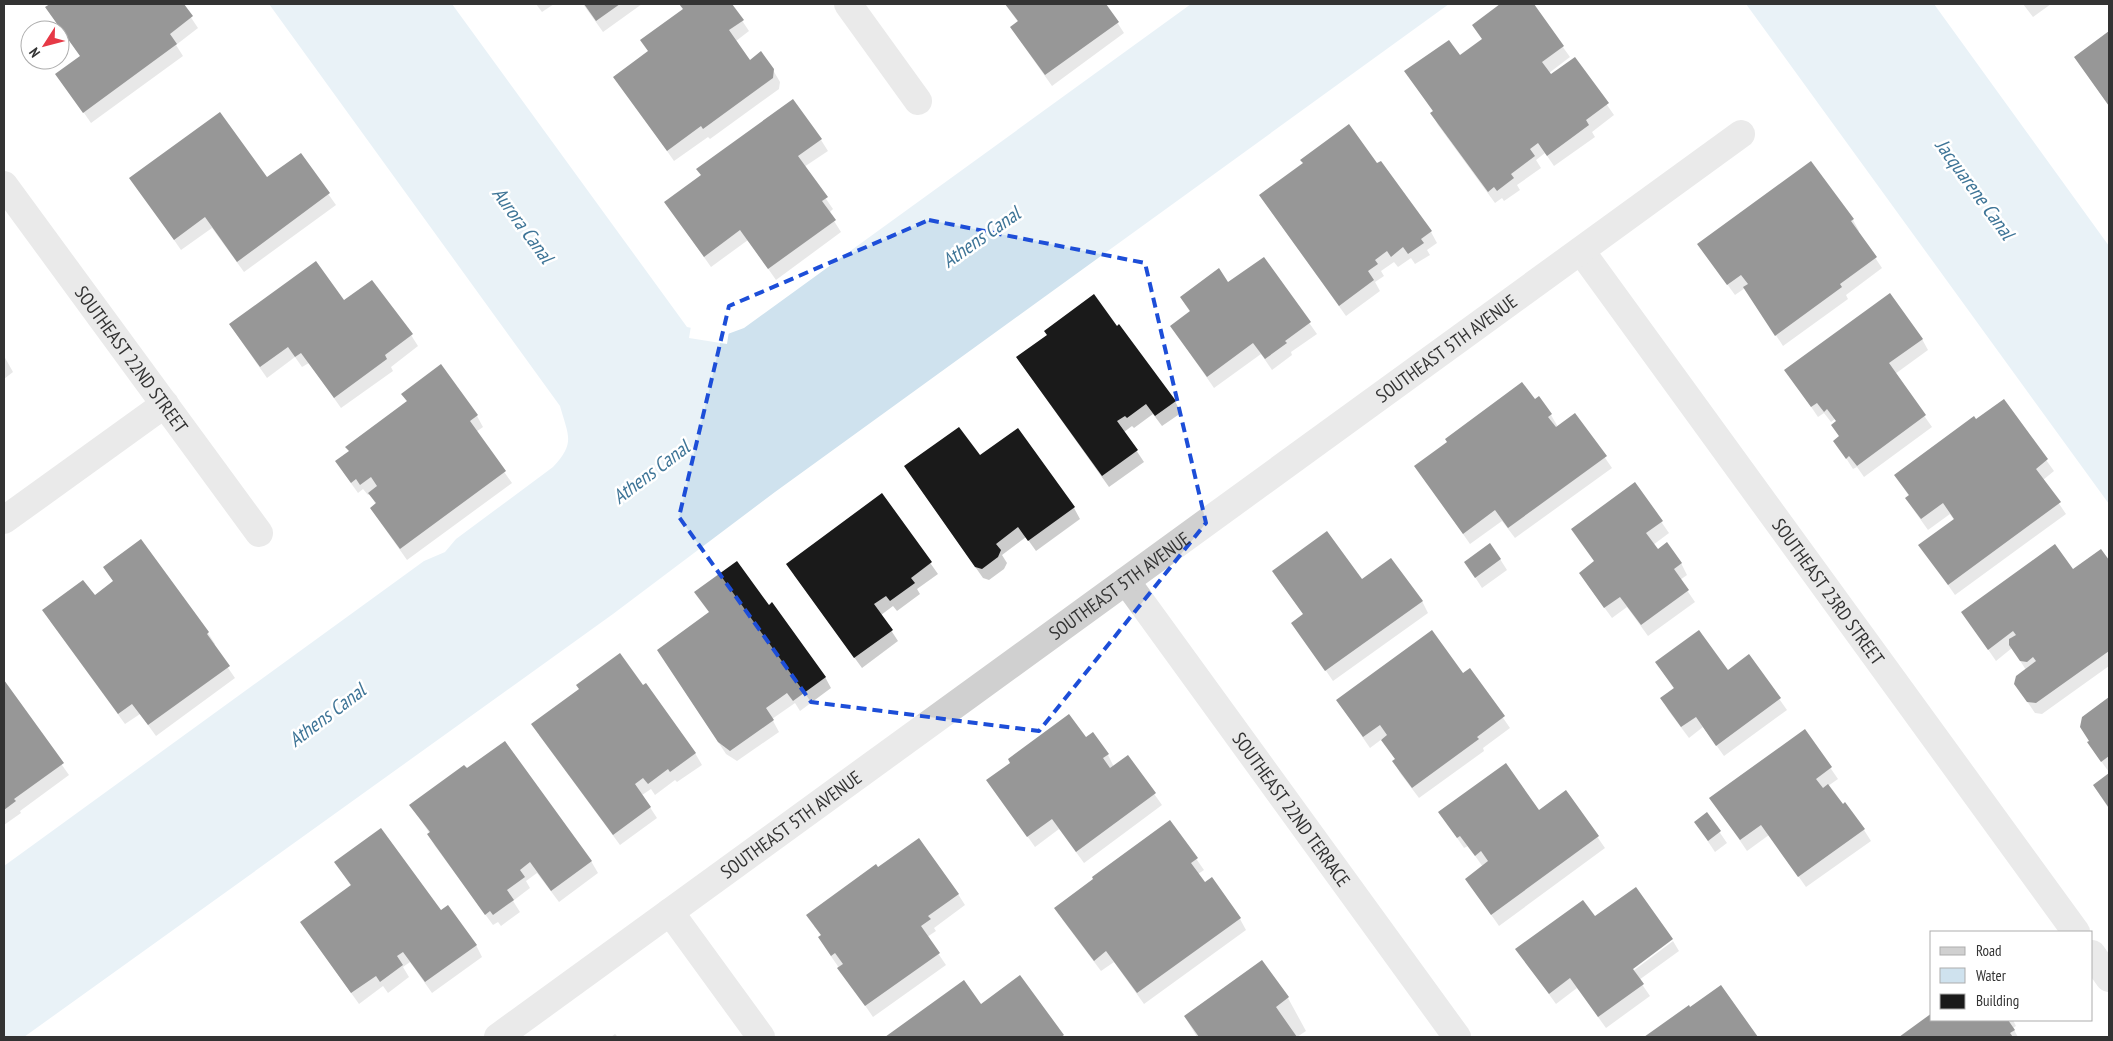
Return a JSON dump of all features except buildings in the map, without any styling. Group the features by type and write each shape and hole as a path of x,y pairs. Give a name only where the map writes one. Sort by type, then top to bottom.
{"street":[{"path":"848,4 918,101"},
{"name":"SOUTHEAST 5TH AVENUE","path":"498,1037 1741,134"},
{"name":"SOUTHEAST 22ND STREET","path":"4,185 259,533"},
{"name":"SOUTHEAST 23RD STREET","path":"1581,251 2075,931"},
{"path":"4,520 165,404"},
{"name":"SOUTHEAST 22ND TERRACE","path":"1126,581 1457,1037"},
{"path":"670,912 761,1037"},
{"path":"2093,955 2109,978"}],"highlighted area":[{"path":"929,220 1145,263 1206,523 1039,731 811,702 679,517 729,306"}],"water":[{"path":"269,4 452,4 687,327 725,335 744,328 1191,4 1449,4 775,492 613,614 24,1037 4,1037 4,866 424,561 445,552 456,539 553,467 560,459 567,445 567,432 560,406"},
{"name":"Jacquarene Canal","path":"1746,4 1934,4 2109,246 2109,504"}],"pier":[{"path":"691,326 725,332 729,331 727,344 689,338"}],"water label":[{"name":"Aurora Canal","path":"523,225"},
{"name":"Athens Canal","path":"981,237"},
{"name":"Athens Canal","path":"651,472"},
{"name":"Athens Canal","path":"327,715"}]}
